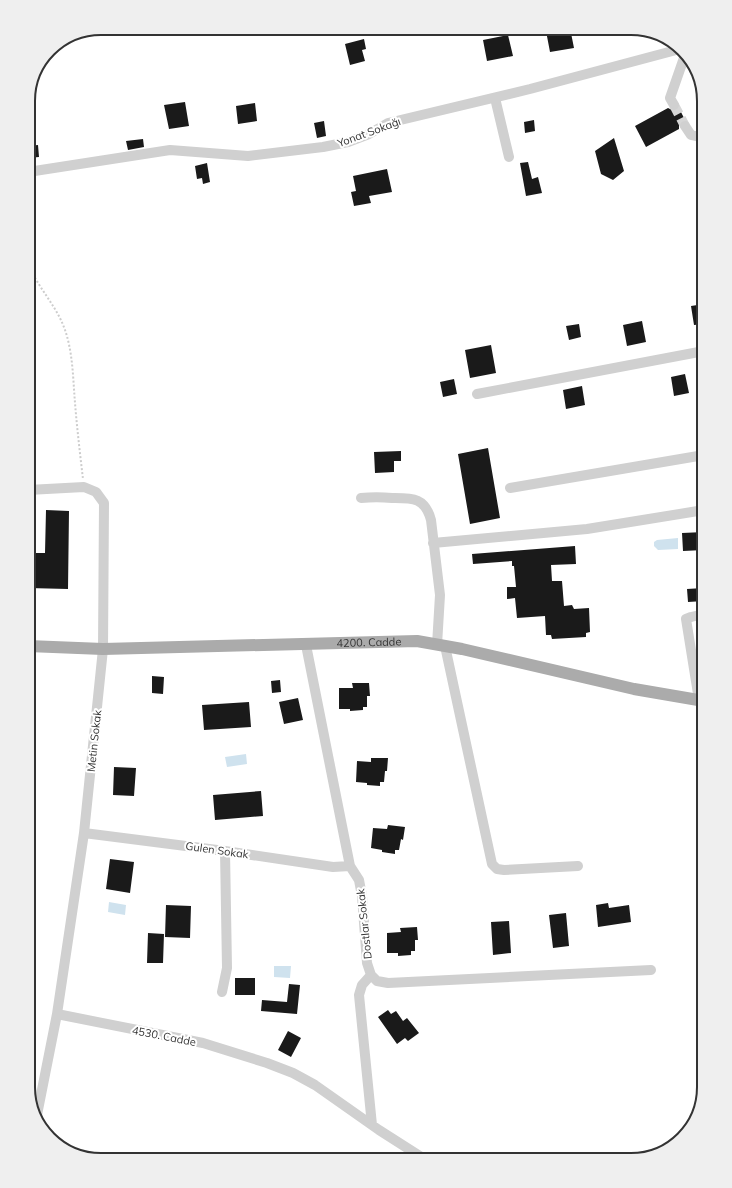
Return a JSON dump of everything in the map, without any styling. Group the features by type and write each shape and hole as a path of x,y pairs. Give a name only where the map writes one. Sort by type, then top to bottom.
{"main road":[{"name":"4200. Cadde","path":"35,646 103,649 417,641 462,649 634,689 697,700"}],"street":[{"name":"Yonat Sokağı","path":"35,171 170,150 248,156 323,147 348,142 369,134 388,123 495,98 674,51"},
{"path":"674,105 670,98 683,60"},
{"path":"495,98 509,157"},
{"path":"685,126 691,135 697,136"},
{"path":"477,394 697,352"},
{"path":"510,488 697,456"},
{"path":"35,490 84,487"},
{"name":"Metin Sokak","path":"84,487 96,492 104,504 103,649 84,833"},
{"path":"361,498 411,498 420,501 427,509 429,514 440,595 441,645 492,864 497,868 504,870 578,866"},
{"path":"434,543 587,529 652,520 697,511"},
{"path":"697,616 686,619 697,675"},
{"name":"Dostlar Sokak","path":"306,645 350,866 359,880 362,896 367,963 371,974 377,981 388,983 651,970"},
{"path":"39,1107 57,1014 84,833"},
{"name":"Gulen Sokak","path":"84,833 225,851 333,867 350,866"},
{"path":"222,992 227,968 225,851"},
{"path":"371,974 362,985 359,995 372,1125"},
{"name":"4530. Cadde","path":"57,1014 203,1044 267,1062 294,1073 315,1085 415,1153"}],"path":[{"path":"35,277 61,320 68,337 84,487"}],"water":[{"path":"678,538 678,549 658,550 654,546 654,542 657,540"},
{"path":"246,754 247,764 227,767 225,757"},
{"path":"109,902 126,905 125,915 108,912"},
{"path":"274,966 291,966 290,978 274,977"}],"building":[{"path":"508,35 513,56 487,61 483,40"},
{"path":"547,35 571,35 574,48 550,52"},
{"path":"364,39 366,49 362,50 365,61 350,65 345,44"},
{"path":"185,102 189,126 169,129 164,105"},
{"path":"255,103 257,121 238,124 236,106"},
{"path":"668,108 674,111 679,108 685,120 679,123 679,129 646,147 635,126"},
{"path":"534,120 535,131 525,133 524,122"},
{"path":"324,121 326,136 317,138 314,123"},
{"path":"614,138 624,171 613,180 601,174 595,151"},
{"path":"143,139 144,147 128,150 126,141"},
{"path":"35,145 38,145 39,157 35,157"},
{"path":"528,162 532,179 538,177 542,193 526,196 520,163"},
{"path":"207,163 210,182 203,184 202,178 197,179 195,166"},
{"path":"387,169 392,192 369,196 371,203 354,206 351,192 356,191 353,176"},
{"path":"697,305 697,325 694,325 691,306"},
{"path":"642,321 646,342 627,346 623,325"},
{"path":"579,324 581,337 569,340 566,326"},
{"path":"491,345 496,373 470,378 465,350"},
{"path":"685,374 689,393 674,396 671,377"},
{"path":"454,379 457,394 443,397 440,382"},
{"path":"582,386 585,405 566,409 563,390"},
{"path":"488,448 500,518 470,524 458,454"},
{"path":"401,451 401,461 394,461 394,472 375,473 374,452"},
{"path":"46,510 69,511 68,589 35,588 35,553 45,553"},
{"path":"697,532 697,550 683,551 682,533"},
{"path":"575,546 576,564 551,565 552,581 562,581 564,606 572,605 574,609 589,608 590,632 586,633 586,637 552,639 551,635 546,635 545,616 517,618 515,598 507,599 507,587 516,587 514,566 512,566 512,561 473,564 472,554"},
{"path":"697,588 697,601 688,602 687,589"},
{"path":"152,676 164,677 163,694 152,693"},
{"path":"280,680 281,692 272,693 271,681"},
{"path":"352,683 369,683 370,696 367,696 367,707 363,707 363,710 350,711 350,709 339,709 339,688 353,688"},
{"path":"298,698 303,720 284,724 279,702"},
{"path":"249,702 251,727 204,730 202,705"},
{"path":"371,758 388,758 384,782 380,782 380,786 356,782 357,761 371,762"},
{"path":"114,767 136,768 134,796 113,795"},
{"path":"261,791 263,816 215,820 213,795"},
{"path":"388,825 405,827 403,840 401,839 399,850 395,850 395,854 382,852 382,850 371,848 373,828 387,829"},
{"path":"110,859 134,862 130,893 106,889"},
{"path":"608,903 609,908 629,905 631,922 598,927 596,905"},
{"path":"166,905 191,906 190,938 165,937"},
{"path":"566,913 569,946 553,948 549,915"},
{"path":"509,921 511,953 493,955 491,922"},
{"path":"417,927 418,940 415,940 415,951 411,951 411,955 398,956 398,953 387,953 387,933 401,932 400,928"},
{"path":"148,933 164,934 163,963 147,963"},
{"path":"235,978 255,978 255,995 235,995"},
{"path":"289,984 300,985 297,1014 261,1011 262,1000 287,1002"},
{"path":"388,1010 391,1014 396,1011 403,1021 407,1018 419,1033 408,1041 405,1038 397,1044 378,1017"},
{"path":"288,1031 301,1038 291,1057 278,1050"}],"tunnel":[{"path":"674,105 685,126"}]}
